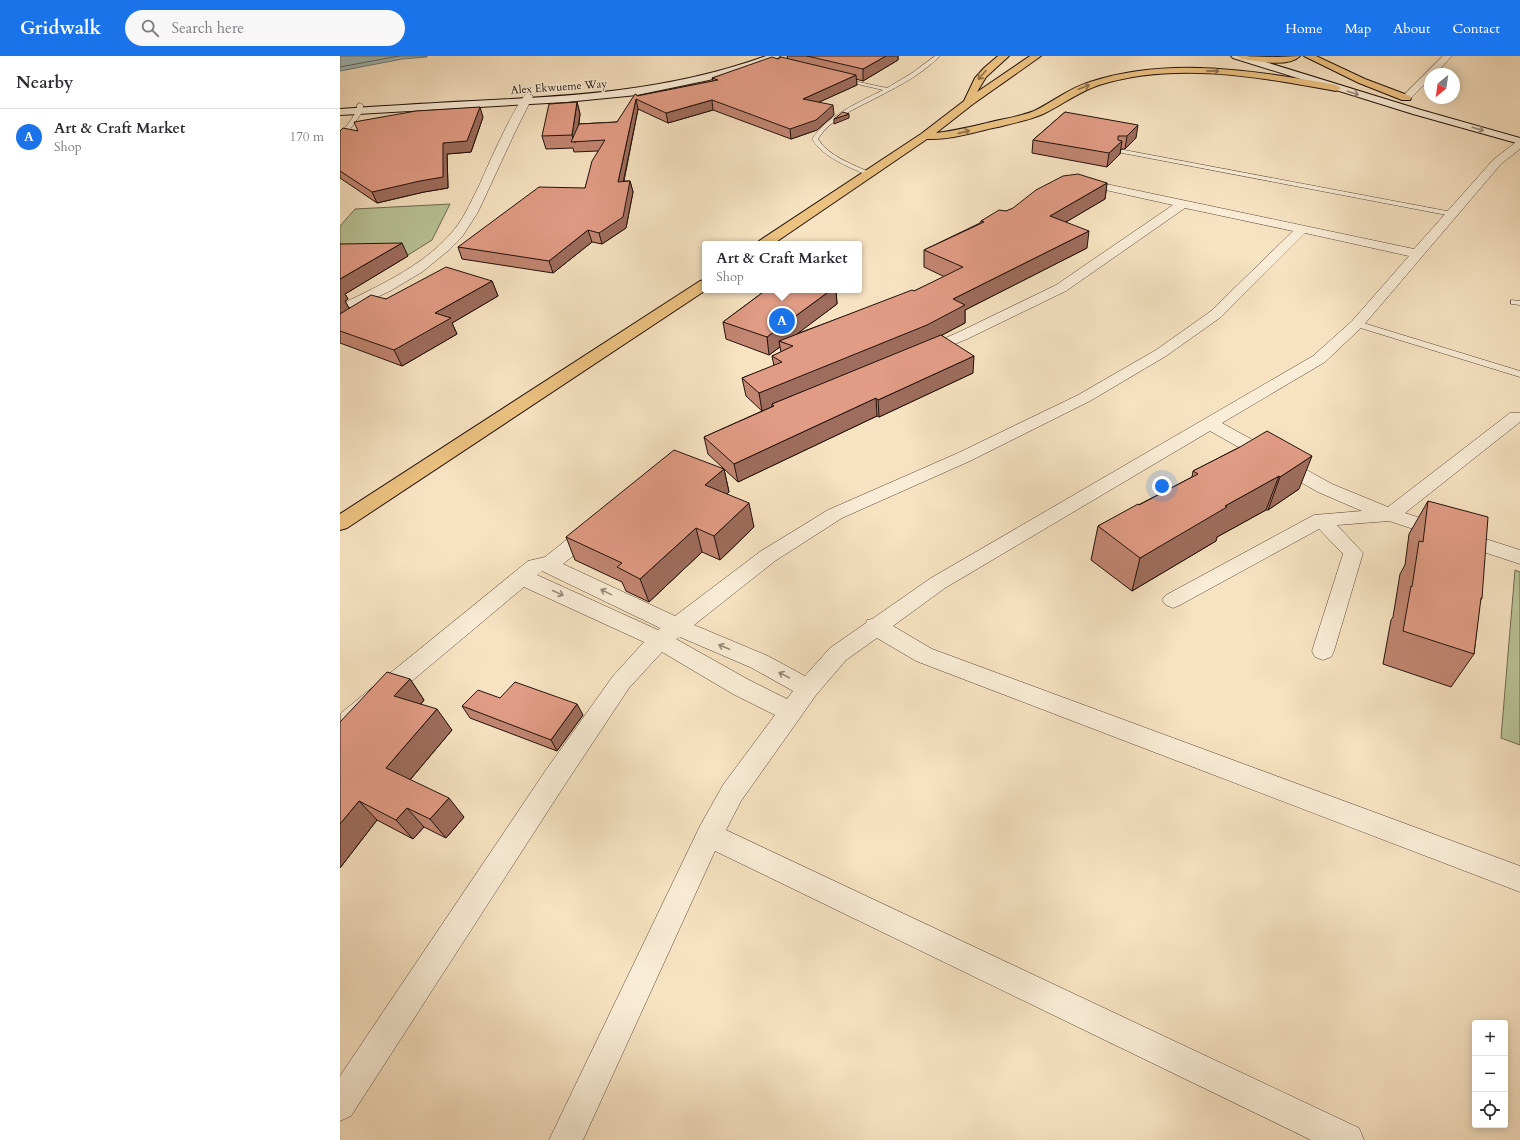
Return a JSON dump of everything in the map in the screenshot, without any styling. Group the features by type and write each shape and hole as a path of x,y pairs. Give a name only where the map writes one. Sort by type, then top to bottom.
{"main road":[{"path":"969,102 973,87 981,75 1004,56"},
{"path":"768,241 925,136 969,102 1036,56"},
{"path":"1236,56 1278,60 1292,58 1295,56"},
{"path":"1242,56 1262,59 1336,88 1520,141"},
{"path":"1309,56 1362,81 1406,98"},
{"name":"Alex Ekwueme Way","path":"340,107 360,108 527,99 604,97 654,90 701,81 768,58"},
{"path":"1231,72 1244,70 1262,59"},
{"path":"1278,60 1421,102"},
{"path":"925,136 948,135 1019,119 1038,112 1084,87 1119,77 1165,72 1231,72 1277,77 1336,88"},
{"name":"Alex Ekwueme Way","path":"340,112 360,108"},
{"path":"340,523 702,286"}],"street":[{"path":"1406,98 1448,56"},
{"path":"340,311 396,282 424,264 457,234 472,211 527,99"},
{"path":"566,1140 709,835 732,793 808,688 838,654 938,582 1319,359 1357,324 1497,162 1520,144"},
{"path":"1069,186 1092,184 1418,254"},
{"path":"912,357 962,336 1061,288 1182,204"},
{"path":"340,1105 621,682 668,633 768,556 835,514 964,457 1084,398 1161,353 1216,314 1302,229"},
{"path":"1173,600 1321,520 1390,515 1516,417"},
{"path":"1209,423 1325,488 1390,515 1520,557"},
{"path":"548,565 609,516"},
{"path":"1321,520 1354,553 1322,651"},
{"path":"340,730 349,720 522,577 543,563 668,633 741,687 790,712"},
{"path":"522,577 668,633 760,662 808,688"},
{"path":"875,626 924,654 1520,879"},
{"path":"709,835 1347,1140"}],"lane":[{"path":"869,174 836,158 818,144 815,139 818,133 842,114 888,90 921,70 938,56"},
{"path":"834,77 888,90"},
{"path":"340,140 360,108"},
{"path":"1119,151 1452,214"},
{"path":"1357,324 1520,374"}],"green space":[{"path":"450,204 432,240 397,262 340,264 340,226 355,209"},
{"path":"1515,570 1520,572 1520,745 1501,738"}],"water":[{"path":"340,56 427,57 402,59 340,71"}],"building":[{"path":"807,56 886,56 863,69"},
{"path":"772,57 778,59 781,57 856,75 803,99 833,105 816,120 790,129 712,100 666,113 636,99 618,182 630,181 623,217 599,233 588,230 549,261 458,247 539,187 585,188 592,161 605,140 571,142 579,124 617,122 635,94 637,96 718,80 712,78"},
{"path":"577,102 572,135 542,136 549,104"},
{"path":"480,107 467,141 443,143 443,177 372,192 340,171 340,131 343,128 358,131 354,122 416,111"},
{"path":"843,112 849,114 834,119"},
{"path":"1065,112 1138,125 1127,136 1118,136 1118,140 1122,141 1109,153 1033,140"},
{"path":"1078,174 1107,183 1050,216 1089,231 953,299 965,305 927,325 759,393 742,378 782,362 772,356 793,346 779,341 912,290 914,291 963,267 924,250 984,222 981,221 999,210 1006,211 1013,208 1036,190 1063,176"},
{"path":"402,243 340,279 340,244"},
{"path":"446,267 492,281 435,313 451,318 394,350 340,331 340,314 371,295 386,299"},
{"path":"762,293 827,293 767,337 723,322"},
{"path":"941,335 974,356 878,400 876,398 734,464 704,437 774,406 772,404"},
{"path":"1267,431 1312,456 1280,477 1279,476 1225,506 1227,507 1140,558 1098,526 1198,474 1193,471 1240,447"},
{"path":"674,450 724,469 705,485 749,503 714,536 696,528 640,579 617,567 622,563 566,537"},
{"path":"1428,501 1488,517 1482,598 1474,654 1403,631 1419,541 1423,542"},
{"path":"387,672 410,679 394,696 437,709 386,768 449,798 430,819 407,808 396,820 359,801 340,824 340,722"},
{"path":"515,682 577,704 551,740 462,706 478,690 500,698"}],"place":[{"name":"Art & Craft Market","path":"782,321"}]}
